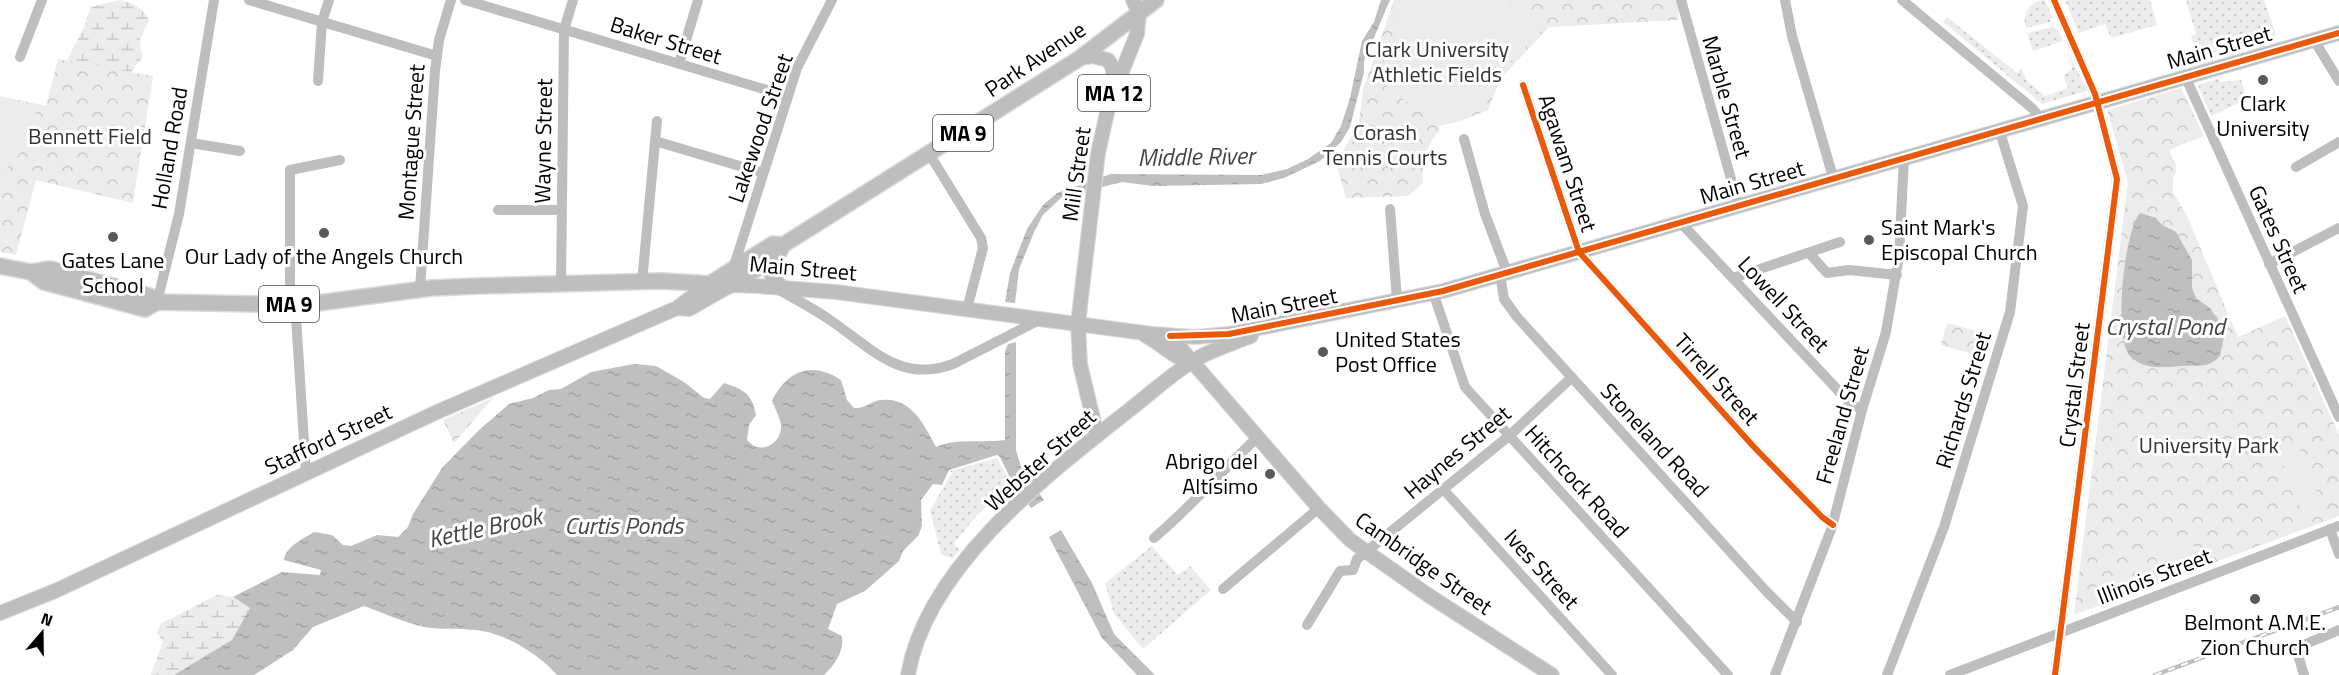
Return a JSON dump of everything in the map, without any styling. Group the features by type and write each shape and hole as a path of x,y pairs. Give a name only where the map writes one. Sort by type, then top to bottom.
{"highway":[{"name":"Park Avenue","path":"709,284 731,279 774,244 780,250 1080,58 1136,7 1156,0"},
{"name":"MA 9","path":"0,266 31,272 44,282 145,309 158,302 293,304 420,289 672,281 709,284"}],"main road":[{"name":"Mill Street","path":"1078,324 1101,135 1113,94 1137,34 1136,7"},
{"name":"Main Street","path":"731,279 778,288 967,309 1170,336 1212,336 1273,326 1397,300 1504,273 2339,33"},
{"path":"1080,58 1092,56 1108,60 1113,68 1113,94"},
{"path":"778,288 771,274 780,250"},
{"name":"Stafford Street","path":"680,304 689,309 731,279"},
{"path":"672,281 680,304"},
{"name":"Stafford Street","path":"0,613 56,591 500,383 680,304 709,284"},
{"name":"MA 12","path":"1078,324 1080,364 1097,435"},
{"name":"Webster Street","path":"908,675 924,626 945,588 1023,499 1097,435 1193,361 1273,326"},
{"name":"Cambridge Street","path":"1138,332 1162,344 1182,360 1193,361"},
{"name":"Cambridge Street","path":"1170,336 1319,508 1365,552 1552,675"},
{"name":"Webster Street","path":"1193,361 1212,336"}],"street":[{"path":"20,57 42,0"},
{"name":"Holland Road","path":"158,302 179,214 214,0"},
{"path":"249,0 437,56"},
{"path":"318,81 322,22 329,0"},
{"name":"Montague Street","path":"420,289 437,56 451,0"},
{"name":"Baker Street","path":"465,0 787,96"},
{"name":"Wayne Street","path":"561,284 564,30 573,0"},
{"path":"679,64 698,0"},
{"name":"Lakewood Street","path":"731,279 797,68 832,0"},
{"name":"Marble Street","path":"1681,0 1738,204"},
{"path":"1785,0 1792,36 1833,177"},
{"path":"1902,0 2025,101 2040,118"},
{"name":"Crystal Street","path":"2054,0 2097,101 2117,179 2055,675"},
{"path":"2314,40 2339,81"},
{"name":"Gates Street","path":"2185,76 2339,417"},
{"name":"Agawam Street","path":"1523,85 1579,252"},
{"path":"642,282 657,120"},
{"name":"Richards Street","path":"1887,675 1944,527 2010,312 2023,206 2000,129"},
{"name":"Stoneland Road","path":"1464,139 1504,273 1504,299 1509,308 1797,621"},
{"path":"655,141 763,174"},
{"path":"2296,166 2339,142"},
{"path":"191,143 240,151"},
{"path":"930,154 981,238 982,248 967,309"},
{"name":"Freeland Street","path":"1775,675 1833,525 1862,410 1886,332 1897,275 1904,157"},
{"path":"306,473 290,290 290,170 340,160"},
{"path":"1390,209 1397,300"},
{"path":"498,210 561,210"},
{"name":"Lowell Street","path":"1680,222 1850,403 1862,410"},
{"path":"2269,264 2339,228"},
{"path":"1733,278 1840,242"},
{"name":"Tirrell Street","path":"1579,252 1761,454 1822,517 1833,525"},
{"path":"1809,253 1827,273 1849,270 1897,275"},
{"path":"778,288 829,319 871,351 892,363 916,370 941,368 953,364 1041,319"},
{"name":"Hitchcock Road","path":"1433,292 1465,387 1728,675"},
{"name":"Haynes Street","path":"1307,625 1340,571 1353,570 1357,559 1509,435 1571,378"},
{"path":"1155,538 1189,509 1216,476 1258,437"},
{"name":"Ives Street","path":"1443,489 1612,675"},
{"path":"1223,589 1319,508"},
{"path":"2334,527 2339,554"},
{"name":"Illinois Street","path":"1950,675 2334,527"},
{"path":"2304,675 2296,648 2339,630"}],"green space":[{"path":"119,0 137,6 149,21 140,39 142,58 126,79 67,61 91,7"},
{"name":"Clark University Athletic Fields","path":"1394,0 1678,0 1679,20 1549,27 1501,78 1488,110 1461,121 1439,126 1440,130 1426,154 1423,183 1408,196 1346,198 1336,164 1359,122 1363,90"},
{"path":"1405,0 1503,0 1543,28 1497,76 1485,107 1441,122 1407,102 1378,77"},
{"path":"2045,0 2052,17 2050,22 2026,28 2025,18 2028,9 2031,5"},
{"path":"2065,0 2150,0 2157,25 2111,38 2105,24 2079,33"},
{"path":"2186,0 2264,0 2276,35 2252,42 2246,37 2225,42 2221,50 2197,58 2191,36 2196,34"},
{"path":"1947,17 2017,73 2021,68 2027,81 2045,96 2068,88 2063,75 2072,70 2070,55 2087,91 2042,104 1943,22"},
{"path":"2053,27 2059,31 2063,41 2033,51 2027,33"},
{"name":"Bennett Field","path":"58,59 153,76 133,203 36,180 16,255 0,252 0,96 46,106"},
{"path":"2240,72 2219,79 2220,82 2241,80 2247,99 2211,116 2198,85"},
{"name":"University Park","path":"2181,88 2204,136 2169,150 2177,168 2173,179 2173,192 2187,216 2238,337 2285,316 2339,435 2339,516 2074,615 2128,182 2107,110"},
{"path":"0,97 38,106 21,152 0,173"},
{"path":"1947,323 1994,336 1987,358 1941,345"},
{"path":"494,397 454,443 443,420"},
{"path":"2296,439 2323,507 2303,515 2276,447"},
{"path":"997,458 1016,492 994,501 977,515 954,544 960,550 952,559 941,554 930,510 952,473 950,471"},
{"path":"2190,534 2197,554 2159,567 2152,548"},
{"path":"1152,546 1178,575 1190,566 1211,590 1143,649 1114,614 1105,583"},
{"path":"217,595 233,597 250,608 249,614 232,640 208,657 174,675 151,675 163,642 157,632 160,624"}],"water":[{"path":"1381,0 1390,0 1364,61 1364,72 1350,127 1341,142 1320,161 1284,178 1261,184 1153,186 1122,182 1062,197 1043,215 1035,230 1019,269 1015,303 1005,302 1010,273 1027,229 1043,205 1057,193 1111,174 1261,175 1287,169 1308,159 1331,143 1341,126 1350,98 1362,41 1374,22"},
{"name":"Crystal Pond","path":"2140,213 2156,218 2162,225 2176,232 2192,260 2192,288 2196,298 2210,308 2221,325 2224,337 2220,356 2207,365 2148,366 2130,356 2125,345 2121,308 2125,261 2134,224"},
{"name":"Curtis Ponds","path":"1016,342 1016,450 1022,470 1044,500 1031,508 1014,486 997,455 949,470 942,485 933,484 921,500 922,526 918,536 903,551 899,561 865,591 837,604 828,629 842,636 842,647 835,662 824,675 557,675 531,652 498,635 475,630 425,627 364,606 313,627 293,650 254,675 174,675 232,640 250,608 233,597 282,572 320,575 321,570 284,560 291,547 300,540 314,532 332,535 343,545 351,546 377,535 398,537 408,527 413,514 442,468 478,431 509,404 533,398 549,390 561,389 591,372 634,364 656,366 684,382 704,398 710,399 724,383 750,397 756,415 749,425 747,440 752,445 764,447 774,442 780,432 781,425 772,401 792,376 810,370 830,374 841,380 847,400 854,408 881,400 901,403 916,414 936,447 960,442 1005,440 1005,351 1008,344"},
{"path":"1061,530 1092,583 1114,634 1155,675 1137,675 1102,638 1049,537"}],"railway":[{"path":"2155,675 2339,607"}],"cycle path":[{"path":"2054,0 2095,94 2117,179 2055,675"},
{"path":"1170,336 1229,334 1443,291 2339,33"},
{"path":"1523,85 1579,252 1753,446 1822,517 1833,525"}],"place":[{"name":"Clark University","path":"2263,80"},
{"name":"Our Lady of the Angels Church","path":"324,233"},
{"name":"Gates Lane School","path":"113,237"},
{"name":"Saint Mark's Episcopal Church","path":"1869,240"},
{"name":"United States Post Office","path":"1323,352"},
{"name":"Abrigo del Altísimo","path":"1270,474"},
{"name":"Belmont A.M.E. Zion Church","path":"2255,599"}],"park label":[{"name":"Corash Tennis Courts","path":"1385,144"}],"water label":[{"name":"Middle River","path":"1196,156"},
{"name":"Kettle Brook","path":"485,527"}]}
